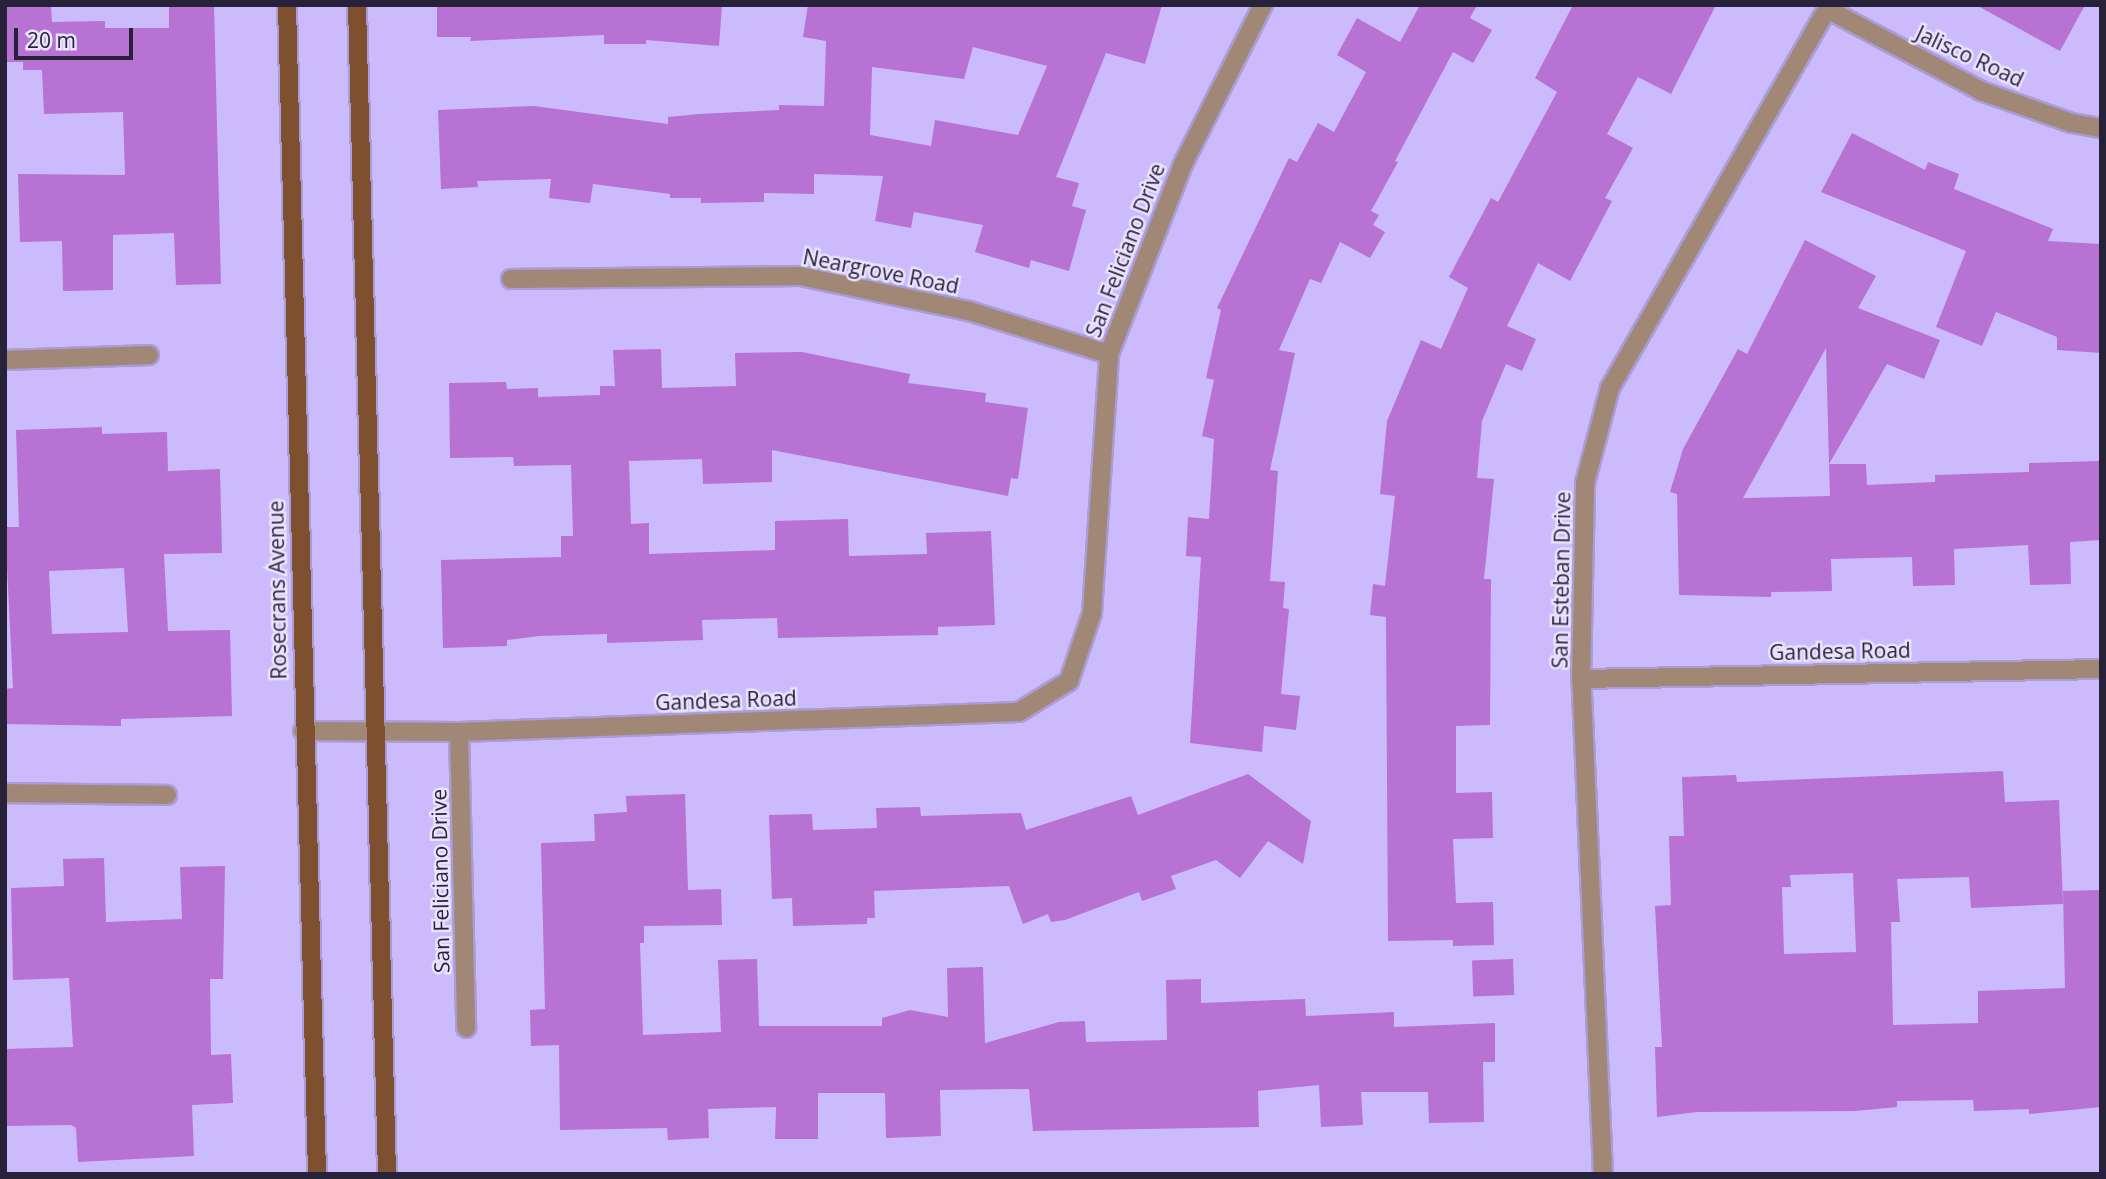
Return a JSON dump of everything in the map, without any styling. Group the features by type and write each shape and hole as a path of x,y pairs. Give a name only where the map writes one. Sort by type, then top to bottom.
{"main road":[{"name":"Rosecrans Avenue","path":"287,5 303,731 317,1174"},
{"path":"357,5 373,732 387,1174"}],"street":[{"name":"San Feliciano Drive","path":"1092,613 1109,354 1184,162 1263,5"},
{"name":"Jalisco Road","path":"1828,7 1981,91 2072,123 2101,128"},
{"name":"San Esteban Drive","path":"1603,1174 1581,679 1585,483 1610,388 1828,7"},
{"name":"Neargrove Road","path":"512,279 800,276 969,311 1109,354"},
{"path":"5,360 149,355"},
{"name":"Gandesa Road","path":"303,731 459,732 1019,712 1069,681 1092,613"},
{"name":"Gandesa Road","path":"1581,679 2101,669"},
{"name":"San Feliciano Drive","path":"459,732 466,1028"},
{"path":"5,793 167,795"}],"building":[{"path":"5,5 51,5 52,22 105,21 105,28 169,28 169,5 214,5 221,284 176,285 174,233 113,235 113,290 63,291 62,241 20,242 18,174 125,175 123,112 44,114 42,70 23,70 23,62 5,62"},
{"path":"437,5 722,5 719,46 646,40 646,44 604,44 604,35 470,41 471,37 437,37"},
{"path":"808,5 1162,5 1145,64 1106,53 1056,177 1079,183 1072,206 1086,210 1069,271 1031,260 1029,268 975,252 983,225 914,212 911,228 875,221 883,176 814,174 814,194 764,193 764,202 701,203 701,198 670,198 670,194 593,184 590,203 549,198 551,179 477,181 478,187 441,189 438,110 534,106 668,124 668,117 779,110 779,105 824,106 826,41 803,37","holes":["973,47 1047,66 1018,135 935,120 931,146 870,135 872,67 964,79"]},
{"path":"1420,5 1477,5 1470,18 1492,30 1473,63 1453,52 1371,211 1379,215 1373,225 1385,232 1370,258 1340,242 1321,283 1310,279 1279,350 1295,353 1270,470 1278,471 1270,581 1285,582 1283,608 1289,609 1281,694 1300,696 1296,730 1264,726 1262,752 1190,743 1201,557 1186,556 1188,517 1209,519 1214,439 1202,436 1214,380 1206,378 1221,310 1217,308 1289,158 1297,162 1318,123 1334,132 1366,72 1337,55 1357,18 1400,42"},
{"path":"1573,5 1716,5 1671,94 1638,77 1607,134 1633,148 1605,198 1612,201 1570,281 1538,263 1507,326 1536,339 1522,371 1506,364 1482,421 1477,478 1494,479 1484,579 1491,579 1490,725 1456,726 1456,793 1492,792 1493,838 1453,839 1456,903 1493,902 1494,945 1453,946 1453,940 1388,941 1386,617 1370,615 1373,584 1385,586 1395,496 1380,494 1387,421 1421,340 1441,349 1468,288 1449,277 1491,198 1498,202 1557,92 1535,78"},
{"path":"1976,5 2085,5 2060,51"},
{"path":"1852,133 1925,170 1928,162 1959,174 1954,189 2053,229 2048,241 2101,244 2101,353 2057,350 2057,337 1996,312 1982,346 1936,327 1966,251 1821,192"},
{"path":"1805,240 1876,276 1858,308 1940,340 1924,379 1887,364 1829,464 1866,464 1867,485 1935,482 1935,475 2029,472 2029,463 2101,461 2101,540 2070,542 2071,584 2030,585 2028,545 1954,549 1955,585 1913,586 1912,557 1831,559 1832,591 1771,592 1771,597 1679,595 1677,494 1670,492 1683,449 1738,349 1747,354","holes":["1826,348 1830,496 1743,498"]},
{"path":"661,349 662,388 736,386 735,353 802,352 910,374 908,383 986,393 985,402 1028,408 1018,479 1011,478 1008,496 772,450 772,482 703,484 702,459 629,461 631,524 649,523 649,554 775,550 775,521 848,519 849,556 927,554 926,533 991,531 995,625 938,627 938,635 778,638 777,618 702,620 703,640 607,643 607,634 539,636 507,640 507,646 443,648 441,560 561,557 561,536 573,536 571,465 514,466 513,457 450,458 449,383 506,382 507,389 538,388 538,397 600,395 600,386 615,386 613,350"},
{"path":"102,427 102,434 167,432 168,471 220,469 222,553 164,554 168,631 230,630 232,716 121,719 121,726 5,724 5,689 13,688 5,527 19,527 16,430","holes":["124,568 128,632 52,634 49,571"]},
{"path":"2003,771 2005,802 2059,800 2063,904 1971,908 1969,877 1897,879 1900,922 1891,922 1893,1025 1978,1023 1978,991 2065,988 2063,891 2101,890 2101,1107 2029,1114 2029,1109 1974,1111 1973,1100 1897,1101 1897,1107 1855,1111 1697,1112 1657,1117 1655,1047 1662,1047 1655,906 1671,905 1669,836 1684,836 1682,777 1736,775 1737,782","holes":["1853,873 1856,952 1784,954 1782,887 1791,887 1790,875"]},
{"path":"1248,774 1311,821 1303,864 1268,841 1240,878 1216,860 1171,876 1176,889 1142,901 1139,892 1065,920 1051,922 1048,914 1023,924 1009,886 874,891 875,918 867,918 867,924 793,926 792,898 772,899 769,815 812,814 813,830 877,828 876,808 920,807 921,816 1021,813 1026,830 1131,796 1138,815"},
{"path":"685,794 688,890 721,889 722,925 644,926 644,943 640,943 643,1035 721,1032 718,960 757,959 759,1026 882,1026 882,1018 910,1010 948,1017 947,968 983,967 985,1043 1059,1022 1085,1021 1086,1042 1167,1040 1166,980 1201,979 1201,1003 1305,999 1306,1016 1394,1012 1394,1027 1495,1023 1495,1062 1483,1062 1484,1122 1429,1123 1428,1092 1361,1092 1363,1125 1321,1127 1319,1085 1258,1091 1259,1127 1033,1131 1029,1089 940,1090 941,1136 886,1138 885,1093 818,1093 818,1139 775,1139 776,1107 708,1109 709,1138 668,1140 667,1128 560,1130 559,1045 531,1046 530,1010 545,1009 541,843 595,841 594,814 627,812 626,796"},
{"path":"104,858 106,922 182,919 180,867 225,866 223,979 210,979 211,1055 231,1054 233,1103 192,1105 194,1156 78,1162 76,1128 71,1125 5,1126 5,1049 73,1047 69,978 13,980 11,888 64,886 63,859"},
{"path":"1513,959 1514,995 1473,996 1472,960"}]}
